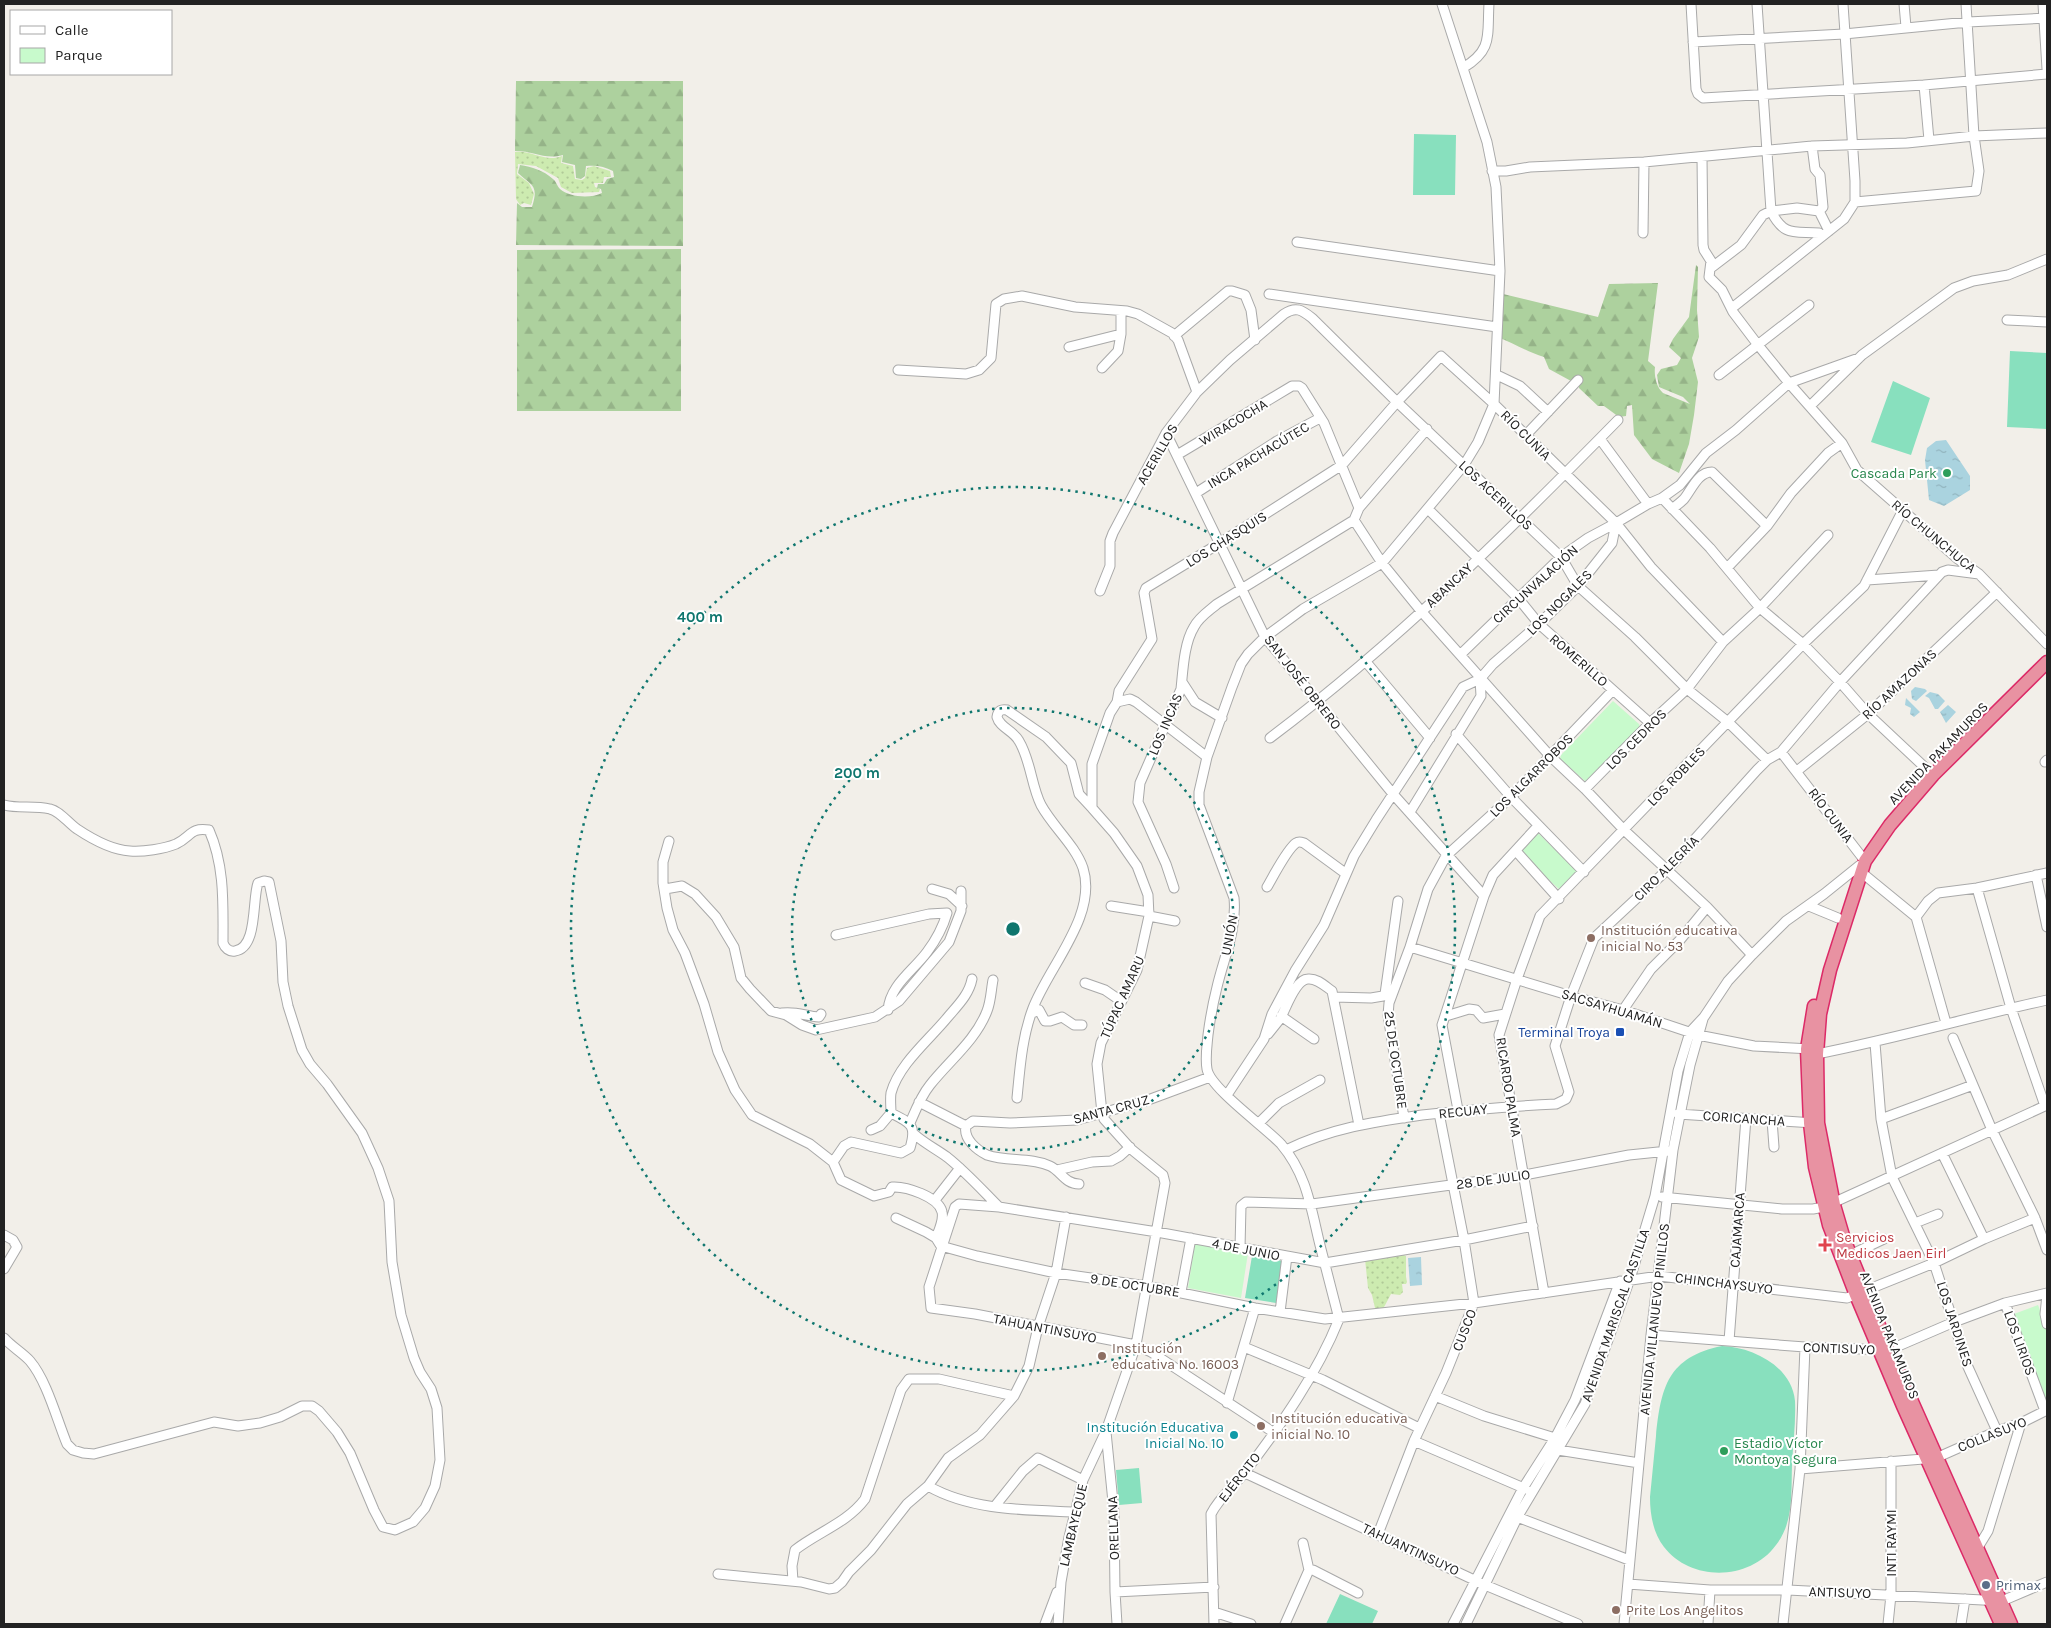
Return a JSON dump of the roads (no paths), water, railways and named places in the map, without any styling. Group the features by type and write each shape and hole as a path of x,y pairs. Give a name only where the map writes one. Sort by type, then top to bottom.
{"highway":[{"name":"AVENIDA PAKAMUROS","path":"2011,1624 1996,1601 1931,1458 1860,1293 1829,1206 1814,1123 1814,1051 1820,1014 1841,920 1863,866 1890,825 1933,775 2047,662"},
{"name":"AVENIDA PAKAMUROS","path":"1829,1206 1850,1255 1860,1293"},
{"name":"AVENIDA PAKAMUROS","path":"1931,1458 1977,1549 1996,1601 2001,1624"}],"street":[{"name":"UNIÓN","path":"1210,1077 1206,1057 1209,1024 1236,914 1234,898 1199,805 1199,792 1207,757 1241,664 1265,637 1303,609 1382,562 1464,465 1478,442 1494,404 1497,375 1500,271 1499,213 1496,187 1487,142 1442,4"},
{"path":"1463,68 1477,60 1483,53 1486,44 1489,4"},
{"path":"1691,4 1698,94 1703,98 1924,85 2047,74"},
{"path":"1756,4 1771,211 1777,223 1784,230 1819,233 1820,238"},
{"path":"1732,308 1844,219 1855,202 1854,145 1842,4"},
{"path":"1904,4 1906,27"},
{"path":"1855,202 1976,191 1979,171 1974,136 1966,4"},
{"path":"2043,4 2047,69"},
{"path":"1693,42 1759,37 1844,34 1968,22 2045,18"},
{"path":"1924,85 1929,140"},
{"path":"1492,171 1530,167 1644,162 1812,146 1907,143 1974,136 2047,133"},
{"path":"1812,146 1815,169 1820,175 1823,207 1819,211"},
{"name":"RÍO CHUNCHUCA","path":"1702,157 1703,245 1710,258 1709,278 1722,290 1733,312 1789,383 1842,443 1857,470 1958,559 1979,574 2047,644"},
{"path":"1643,233 1644,162"},
{"path":"1711,268 1741,245 1763,215 1771,211 1797,208 1819,211"},
{"path":"1819,211 1829,231"},
{"path":"1297,242 1500,271"},
{"path":"1810,406 1859,358 1954,288 1973,281 2008,275 2047,259"},
{"path":"1174,336 1228,291 1232,291 1245,295 1251,310 1255,340"},
{"path":"1269,294 1497,327"},
{"path":"898,370 966,374 979,370 992,358 996,304 1004,299 1022,296 1075,307 1138,314 1178,340 1197,392"},
{"path":"1719,375 1809,304"},
{"name":"LOS ACERILLOS","path":"1255,340 1293,309 1303,312 1561,557 1578,586 1635,637 1687,689 1728,722 1767,760"},
{"path":"1102,368 1118,351 1121,334 1121,311"},
{"path":"2006,320 2047,322"},
{"path":"1069,347 1121,334"},
{"name":"ACERILLOS","path":"1100,591 1110,566 1110,541 1112,533 1166,434 1197,392 1230,360 1255,340"},
{"name":"RÍO CUNIA","path":"1397,402 1441,356 1494,404 1616,523 1651,567 1723,642"},
{"path":"1616,523 1662,498 1680,485 1706,453 1736,430 1789,383 1859,358"},
{"path":"1497,375 1520,386 1548,412"},
{"path":"1526,435 1578,380"},
{"name":"WIRACOCHA","path":"1177,455 1295,386 1302,388 1320,418"},
{"name":"LOS CHASQUIS","path":"1117,702 1119,691 1152,639 1144,593 1146,588 1220,544 1342,465 1397,402"},
{"path":"1320,418 1359,508"},
{"name":"INCA PACHACÚTEC","path":"1196,493 1277,441 1320,418"},
{"name":"ABANCAY","path":"1270,738 1366,662 1454,583 1618,420"},
{"path":"1427,429 1359,508 1354,520 1382,562 1422,611 1550,756 1624,830 1707,907 1752,955"},
{"name":"SAN JOSÉ OBRERO","path":"1166,434 1265,637 1393,794 1446,856 1484,896"},
{"path":"1600,439 1648,504"},
{"path":"1727,568 1767,526 1791,493 1828,453 1842,443"},
{"path":"1672,509 1684,499 1704,474 1712,472 1767,526"},
{"path":"1662,498 1727,568 1760,608 1803,644 1868,714 1933,775"},
{"name":"ROMERILLO","path":"1428,508 1518,598 1539,624 1650,723"},
{"name":"LOS ROBLES","path":"1624,830 1803,644 1864,586 1903,510"},
{"name":"LOS INCAS","path":"1174,888 1166,864 1138,802 1140,783 1181,689 1181,672 1193,628 1202,616 1217,604 1354,520"},
{"name":"CIRCUNVALACIÓN","path":"1461,654 1561,557 1588,538 1616,523"},
{"name":"LOS NOGALES","path":"1264,1039 1272,1014 1295,971 1324,925 1345,873 1376,820 1463,687 1480,678 1578,586 1612,543 1616,523"},
{"name":"LOS CEDROS","path":"1586,790 1650,723 1687,689 1723,642 1760,608 1828,535"},
{"path":"1781,752 1840,682 1939,575 1948,570 1979,574"},
{"path":"1867,580 1939,575"},
{"name":"RÍO AMAZONAS","path":"1797,770 1868,714 1997,592"},
{"path":"1366,662 1430,738"},
{"path":"1410,812 1481,696 1480,678"},
{"path":"1182,682 1195,702 1222,718"},
{"name":"LOS ALGARROBOS","path":"1410,947 1428,889 1446,856 1511,797 1613,690"},
{"path":"1092,808 1092,764 1110,713 1117,702 1130,699 1136,702 1164,726 1207,757"},
{"name":"TÚPAC AMARU","path":"1032,1013 1079,921 1086,891 1083,869 1076,854 1038,798 1027,756 1014,733 999,723 997,716 999,712 1007,710 1046,737 1071,764 1080,794 1114,833 1137,866 1148,895 1149,914 1137,970 1101,1043 1097,1064 1102,1113 1108,1125 1147,1164 1162,1175 1165,1183 1136,1345 1106,1431"},
{"path":"1456,734 1511,797 1584,872"},
{"name":"RÍO CUNIA","path":"1781,752 1797,770 1863,866 1916,917"},
{"name":"CIRO ALEGRÍA","path":"1570,996 1594,938 1667,870 1767,760 1781,752"},
{"path":"4,805 13,808 51,809 77,829 113,848 131,851 176,844 190,832 199,828 209,830 216,845 221,876 223,943 225,948 231,951 237,951 245,946 254,918 255,890 258,883 269,882 281,941 283,982 288,1006 302,1050 310,1064 327,1084 362,1133 378,1168 389,1200 392,1262 402,1315 414,1358 431,1389 437,1408 440,1460 435,1486 425,1508 413,1522 395,1530 383,1527 350,1453 337,1432 319,1411 312,1406 302,1406 280,1417 260,1423 238,1426 214,1422 94,1454 78,1451 67,1444 40,1375 29,1360 13,1348 4,1338"},
{"path":"1458,1110 1442,1025 1484,896 1493,875 1538,826"},
{"name":"RICARDO PALMA","path":"1544,1293 1499,1035 1540,916 1624,830"},
{"path":"668,841 663,862 663,883 672,930 685,953 704,1004 718,1052 735,1090 752,1115 790,1132 810,1144 833,1162 841,1180 874,1196 889,1192 892,1187 896,1187 911,1190 935,1200 942,1212 941,1224 936,1238"},
{"path":"1267,887 1295,843 1300,842 1304,842 1345,873"},
{"path":"1516,852 1559,898"},
{"name":"AVENIDA MARISCAL CASTILLA","path":"1453,1624 1514,1515 1532,1492 1585,1404 1630,1279 1655,1196 1678,1071 1694,1034 1728,981 1752,955 1786,922 1863,866"},
{"path":"1946,1023 1916,917 1928,901 1938,893 1977,888 2047,872"},
{"path":"2036,875 2047,927"},
{"path":"665,889 682,886 695,894 705,904 716,917 734,947 741,978 771,1011 816,1030 874,1017 888,1010 899,1001 949,942 962,906 961,891"},
{"path":"1655,1196 1782,1209 1814,1209 1829,1206 2046,1105 2011,1008 1977,888"},
{"path":"932,889 949,894 962,906"},
{"path":"1334,996 1371,998 1388,995 1398,901"},
{"path":"1111,906 1175,921"},
{"path":"1809,906 1841,920"},
{"path":"1623,1010 1652,969 1680,940 1707,907"},
{"path":"836,935 929,914 947,913 937,938 896,988 889,1002 888,1010"},
{"name":"SACSAYHUAMÁN","path":"1410,947 1570,996 1623,1010 1694,1034 1754,1046 1814,1051 1875,1043 1946,1023 2047,1000"},
{"name":"25 DE OCTUBRE","path":"1404,1118 1388,1015 1388,995 1410,947"},
{"path":"871,1130 880,1126 892,1113 891,1094 900,1074 961,1003 972,979"},
{"path":"1227,1095 1281,1016 1295,989 1302,980 1308,979 1320,982 1332,991 1334,996 1359,1125"},
{"path":"993,980 990,1001 984,1018 973,1035 929,1086 910,1122 914,1134 960,1168 999,1207"},
{"path":"1085,983 1105,990 1121,1001"},
{"name":"RECUAY","path":"1286,1150 1318,1136 1359,1125 1458,1110 1556,1104 1568,1097 1569,1092 1555,1046 1570,996"},
{"path":"1017,1098 1023,1041 1032,1013 1039,1010 1045,1021 1062,1017 1074,1026 1082,1025"},
{"path":"1446,1016 1469,1010 1476,1010 1483,1018 1505,1014"},
{"path":"780,1014 790,1012 819,1017 821,1014"},
{"path":"1281,1016 1314,1039"},
{"name":"AVENIDA VILLANUEVO PINILLOS","path":"1624,1624 1651,1335 1673,1150 1682,1114 1694,1034"},
{"path":"1953,1038 1992,1130 2034,1218 2047,1250"},
{"name":"LOS JARDINES","path":"1875,1043 1881,1119 1892,1177 1934,1263 1968,1367 1997,1431"},
{"path":"1210,1077 1286,1150 1300,1172 1312,1204 1339,1319"},
{"name":"SANTA CRUZ","path":"966,1126 970,1122 978,1121 1010,1123 1077,1120 1148,1100 1210,1077"},
{"path":"1259,1123 1279,1103 1320,1080"},
{"path":"1881,1119 1973,1085"},
{"path":"919,1102 966,1126 965,1132 968,1138 979,1151 987,1155 1036,1162 1057,1170 1069,1182 1079,1184"},
{"path":"892,1113 910,1122"},
{"name":"CUSCO","path":"1378,1534 1414,1441 1465,1330 1474,1303 1464,1240 1439,1113"},
{"name":"CORICANCHA","path":"1670,1113 1814,1123"},
{"name":"CAJAMARCA","path":"1729,1341 1746,1118"},
{"path":"1772,1120 1774,1147"},
{"path":"833,1162 844,1146 851,1142 901,1153 910,1148 914,1134"},
{"path":"1057,1170 1111,1160 1120,1156 1130,1147"},
{"name":"28 DE JULIO","path":"1240,1248 1241,1206 1249,1202 1312,1204 1524,1175 1630,1155 1673,1150"},
{"path":"1942,1153 1984,1239"},
{"path":"935,1200 960,1168"},
{"name":"4 DE JUNIO","path":"959,1204 999,1207 1066,1217 1325,1263 1464,1240 1533,1226"},
{"name":"TAHUANTINSUYO","path":"959,1204 955,1207 929,1287 931,1308 975,1314 1136,1345 1151,1352 1273,1432"},
{"path":"1915,1223 1938,1214"},
{"path":"718,1574 793,1581 829,1589 835,1588 842,1582 849,1572 871,1550 907,1504 928,1486 948,1458 980,1435 1014,1396 1029,1366 1038,1327 1056,1273 1066,1217"},
{"path":"896,1218 936,1238 941,1246"},
{"name":"CHINCHAYSUYO","path":"1339,1319 1474,1303 1659,1276 1847,1298 1934,1263 2034,1218"},
{"path":"4,1236 13,1240 17,1247 4,1269"},
{"path":"1182,1292 1191,1238"},
{"path":"1850,1255 1884,1239"},
{"name":"9 DE OCTUBRE","path":"941,1246 977,1256 1056,1273 1148,1286 1317,1319 1339,1319"},
{"path":"1280,1312 1287,1256"},
{"name":"AVENIDA MARISCAL CASTILLA","path":"1466,1624 1486,1584 1523,1488 1575,1400 1620,1281"},
{"path":"2047,1294 2045,1314 2047,1324"},
{"name":"CONTISUYO","path":"1651,1335 1804,1347 1884,1350 2005,1303 2047,1294"},
{"name":"LOS LIRIOS","path":"2005,1303 2046,1411"},
{"path":"1227,1403 1255,1308"},
{"name":"EJÉRCITO","path":"1214,1624 1211,1514 1244,1473 1311,1375 1339,1319"},
{"path":"1244,1347 1311,1375 1420,1428"},
{"path":"1783,1624 1800,1468 1804,1347"},
{"path":"793,1581 792,1566 795,1550 828,1528 845,1520 865,1500 901,1390 909,1380 939,1379 1014,1396"},
{"path":"1435,1396 1484,1416 1554,1438 1558,1450 1639,1463"},
{"name":"COLLASUYO","path":"1931,1458 2021,1423 2046,1411"},
{"path":"1977,1549 1988,1530 2021,1423"},
{"name":"LAMBAYEQUE","path":"1058,1624 1061,1582 1069,1537 1083,1480 1106,1431"},
{"name":"ORELLANA","path":"1106,1431 1114,1512 1115,1592 1118,1624"},
{"path":"1414,1441 1532,1492"},
{"path":"994,1506 1023,1471 1038,1458 1083,1480"},
{"path":"1800,1468 1931,1458"},
{"name":"INTI RAYMI","path":"1888,1624 1891,1594 1891,1461"},
{"name":"TAHUANTINSUYO","path":"1244,1473 1476,1580 1578,1624"},
{"path":"928,1486 940,1493 994,1506 1076,1512"},
{"path":"1514,1515 1630,1560"},
{"path":"1284,1624 1309,1570 1302,1543"},
{"path":"1309,1570 1313,1570 1358,1593"},
{"path":"1045,1624 1061,1582"},
{"name":"ANTISUYO","path":"1628,1584 1710,1590 1788,1590 1996,1601 2047,1582"},
{"path":"1115,1592 1214,1587"},
{"path":"1708,1624 1710,1590"},
{"path":"1962,1624 1965,1599"},
{"path":"1214,1612 1251,1624"}],"water":[{"name":"Cascada Park","path":"1946,440 1970,476 1970,490 1944,506 1929,500 1925,460 1927,448 1936,441"},
{"path":"1915,687 1927,691 1916,701 1912,699 1911,691"},
{"path":"1930,692 1938,694 1945,701 1938,709 1935,709 1929,698 1925,696"},
{"path":"1906,698 1920,712 1914,717 1910,714 1911,708 1905,705"},
{"path":"1948,705 1956,712 1946,723 1940,712"},
{"path":"1421,1257 1422,1285 1410,1286 1408,1258"}],"place":[{"name":"Cascada Park","path":"1947,473"},
{"name":"Institución educativa inicial No. 53","path":"1591,938"},
{"name":"Terminal Troya","path":"1620,1032"},
{"name":"Servicios Medicos Jaen Eirl","path":"1825,1245"},
{"name":"Institución educativa No. 16003","path":"1102,1356"},
{"name":"Institución educativa inicial No. 10","path":"1261,1426"},
{"name":"Institución Educativa Inicial No. 10","path":"1234,1435"},
{"name":"Estadio Víctor Montoya Segura","path":"1724,1451"},
{"name":"Primax","path":"1986,1585"},
{"name":"Prite Los Angelitos","path":"1616,1610"}]}
